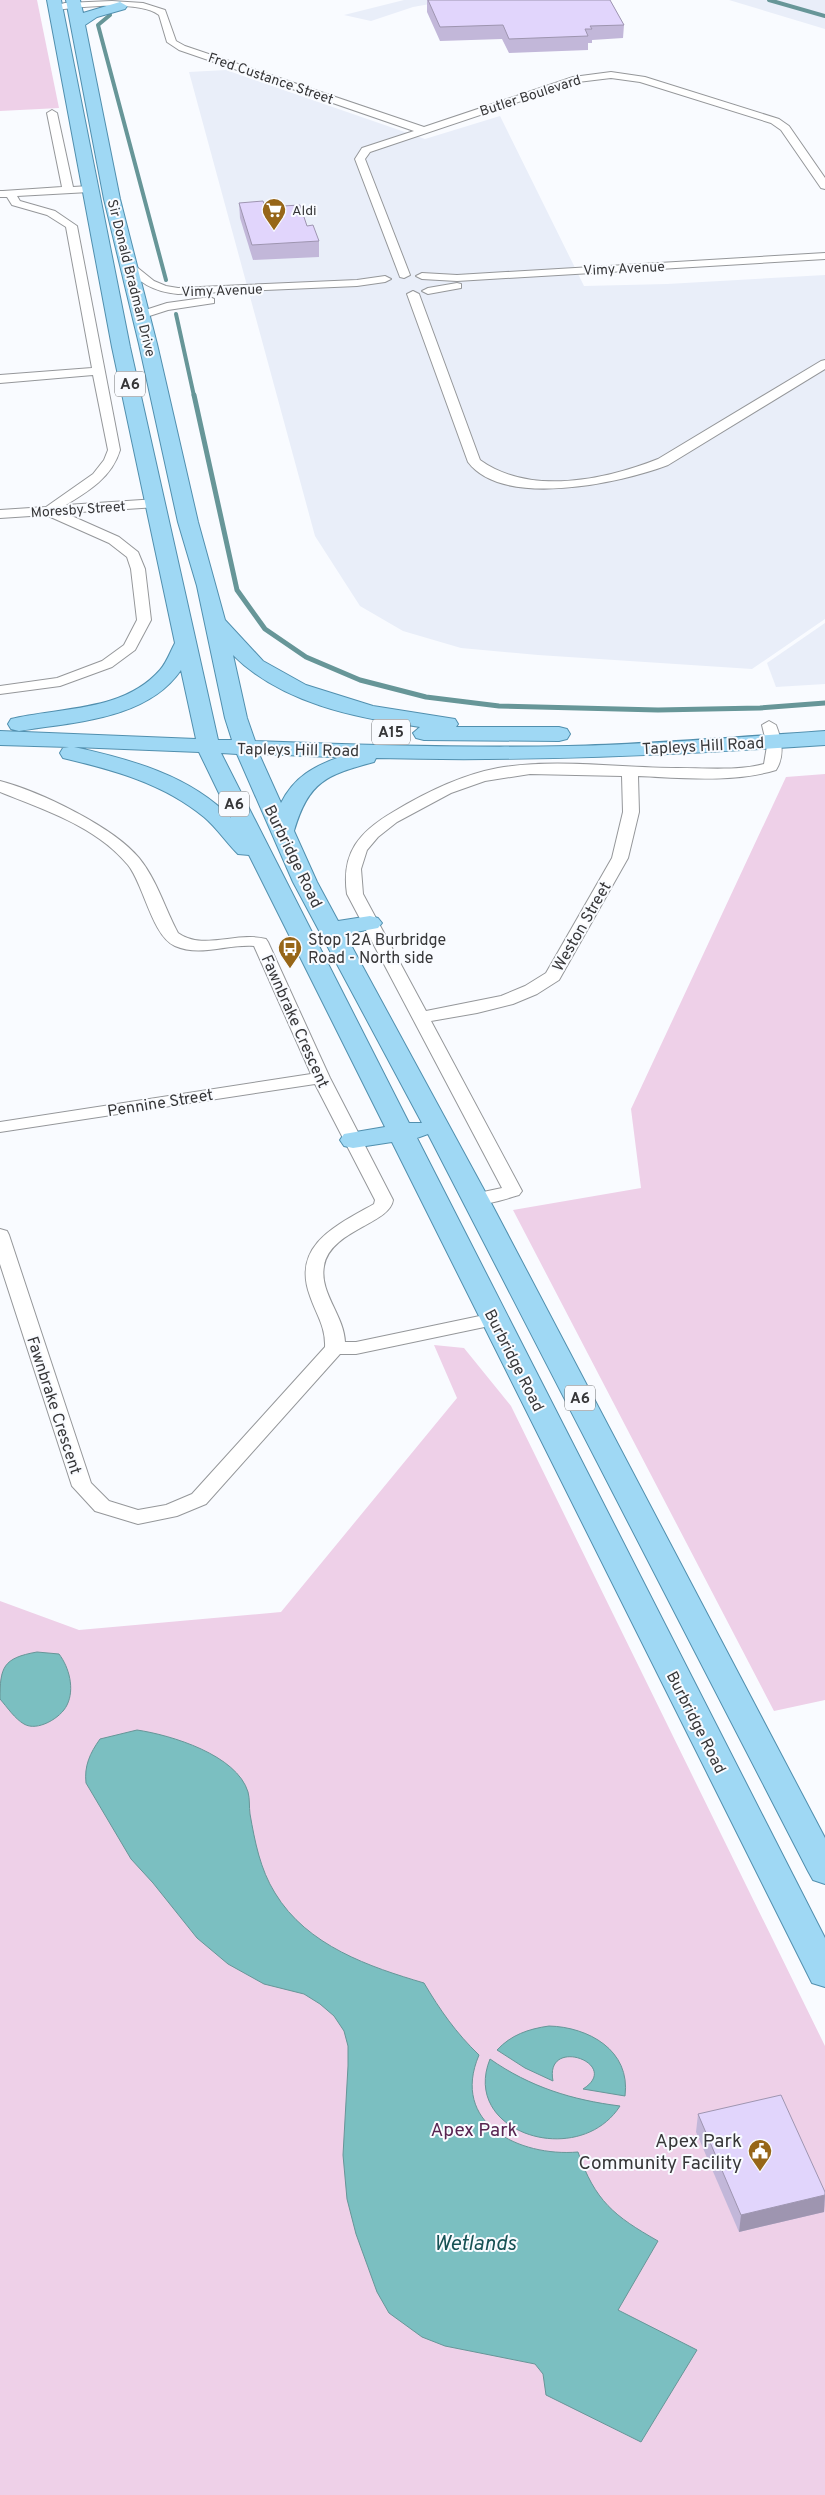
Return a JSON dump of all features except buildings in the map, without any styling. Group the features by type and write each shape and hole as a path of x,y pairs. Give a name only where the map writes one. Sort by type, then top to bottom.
{"main road":[{"name":"Sir Donald Bradman Drive","path":"54,3 89,189 205,737"},
{"name":"Sir Donald Bradman Drive","path":"74,4 112,199 188,522 207,586 242,738"},
{"path":"78,24 84,16 120,6"},
{"path":"89,189 110,182"},
{"path":"89,189 112,199"},
{"path":"157,503 182,490"},
{"path":"157,503 188,522"},
{"path":"214,621 234,645 258,666 288,684 314,694 354,707 404,719 543,734"},
{"path":"9,724 88,713 127,702 142,694 166,676 184,644"},
{"name":"Tapleys Hill Road","path":"242,738 392,751 533,753 772,733 825,721"},
{"name":"Tapleys Hill Road","path":"9,724 242,738 705,730 825,738"},
{"name":"Tapleys Hill Road","path":"0,740 205,737"},
{"name":"Burbridge Road","path":"205,737 264,861 825,1973"},
{"name":"Burbridge Road","path":"242,738 282,833 330,929 476,1199 825,1871"},
{"path":"0,740 99,760 162,782 195,800 210,811 249,852 264,861"},
{"path":"282,833 289,806 294,796 310,780 345,763 392,751"},
{"path":"330,929 370,923"},
{"path":"353,1140 436,1127"}],"street":[{"name":"Fred Custance Street","path":"74,4 100,1 144,2 162,12 172,42 182,48 422,130"},
{"name":"Fred Custance Street","path":"54,3 120,6 144,2"},
{"name":"Butler Boulevard","path":"404,275 360,159 366,150 577,79 594,76 626,76 641,79 775,121 785,128 825,186"},
{"path":"52,113 68,190"},
{"path":"5,194 89,189"},
{"path":"5,194 16,203 51,213 71,226 114,450 113,461 104,472 49,511"},
{"name":"Vimy Avenue","path":"128,263 147,283 168,290 178,291 357,283 404,275 457,278 825,256"},
{"name":"Vimy Avenue","path":"428,291 461,286 825,266"},
{"path":"422,276 435,284 434,287 428,291 408,294 474,462 487,472 507,480 545,484 610,478 642,472 663,462 825,364"},
{"name":"Vimy Avenue","path":"140,315 167,307 220,300 388,292 382,285 386,279"},
{"path":"0,379 28,375 98,371"},
{"name":"Moresby Street","path":"0,514 157,503"},
{"path":"0,690 60,682 107,664 130,647 144,620 138,569 133,555 114,540 49,511"},
{"name":"Tapleys Hill Road","path":"370,923 355,894 352,877 354,859 362,845 382,826 422,800 444,789 482,776 528,770 736,772 761,770 771,767 774,759 772,733"},
{"name":"Weston Street","path":"422,1017 507,1000 531,990 553,976 620,858 631,812 630,772"},
{"name":"Fawnbrake Crescent","path":"0,786 77,820 110,839 134,862 171,936 178,943 190,947 247,940 260,942 321,1078 384,1200 383,1207 334,1236 316,1257 314,1285 336,1331 335,1348 199,1499 170,1511 138,1517 102,1506 82,1486 0,1235"},
{"path":"370,923 422,1017 513,1191 476,1199"},
{"name":"Pennine Street","path":"0,1127 321,1078"},
{"path":"335,1348 363,1347 494,1319"}],"shaded area":[{"path":"404,0 453,0 413,7 371,21 344,15"},
{"path":"729,0 825,0 825,29"},
{"path":"226,70 425,139 500,116 584,286 667,284 825,275 825,619 752,669 461,648 403,631 360,606 315,536 189,72"},
{"path":"825,623 825,684 776,687 767,663"}],"green space":[{"path":"0,0 37,0 59,108 0,111"},
{"path":"825,774 825,1700 774,1711 513,1210 641,1188 631,1109 786,777"},
{"name":"Apex Park","path":"434,1345 464,1348 511,1406 825,2046 825,2495 0,2495 0,1601 79,1630 281,1612 457,1398"}],"water":[{"path":"37,1652 59,1654 66,1665 70,1678 71,1692 67,1705 60,1715 42,1725 29,1726 17,1719 0,1699 1,1679 10,1661 26,1654"},
{"name":"Wetlands","path":"137,1730 184,1742 217,1757 231,1767 241,1779 248,1792 254,1835 265,1874 275,1893 288,1911 322,1941 341,1952 382,1970 424,1983 449,2021 479,2055 473,2079 474,2100 482,2117 496,2131 513,2141 534,2149 578,2152 591,2183 608,2206 629,2223 658,2241 618,2310 697,2350 641,2442 546,2395 543,2374 535,2364 445,2346 422,2337 389,2313 377,2292 356,2234 347,2199 343,2155 348,2046 344,2031 334,2016 304,1994 264,1984 228,1964 197,1938 131,1859 86,1783 86,1771 93,1749 100,1739"},
{"path":"549,2026 564,2027 578,2031 592,2036 604,2044 614,2054 621,2066 625,2080 625,2096 583,2089 593,2080 594,2071 589,2063 580,2058 569,2057 560,2059 553,2067 553,2081 525,2068 497,2050 508,2040 520,2034"},
{"path":"490,2059 520,2077 552,2091 585,2100 620,2106 601,2125 578,2136 553,2139 528,2134 507,2123 492,2107 485,2085"}],"waterway":[{"path":"769,0 825,16"},
{"path":"110,15 98,25 166,280"},
{"path":"176,314 194,396"},
{"path":"194,395 237,590 265,629 306,657 360,680 426,697 499,706 658,710 760,708 825,703"}],"place":[{"name":"Aldi","path":"274,231"},
{"name":"Stop 12A Burbridge Road - North side","path":"290,969"},
{"name":"Apex Park Community Facility","path":"760,2172"}]}
